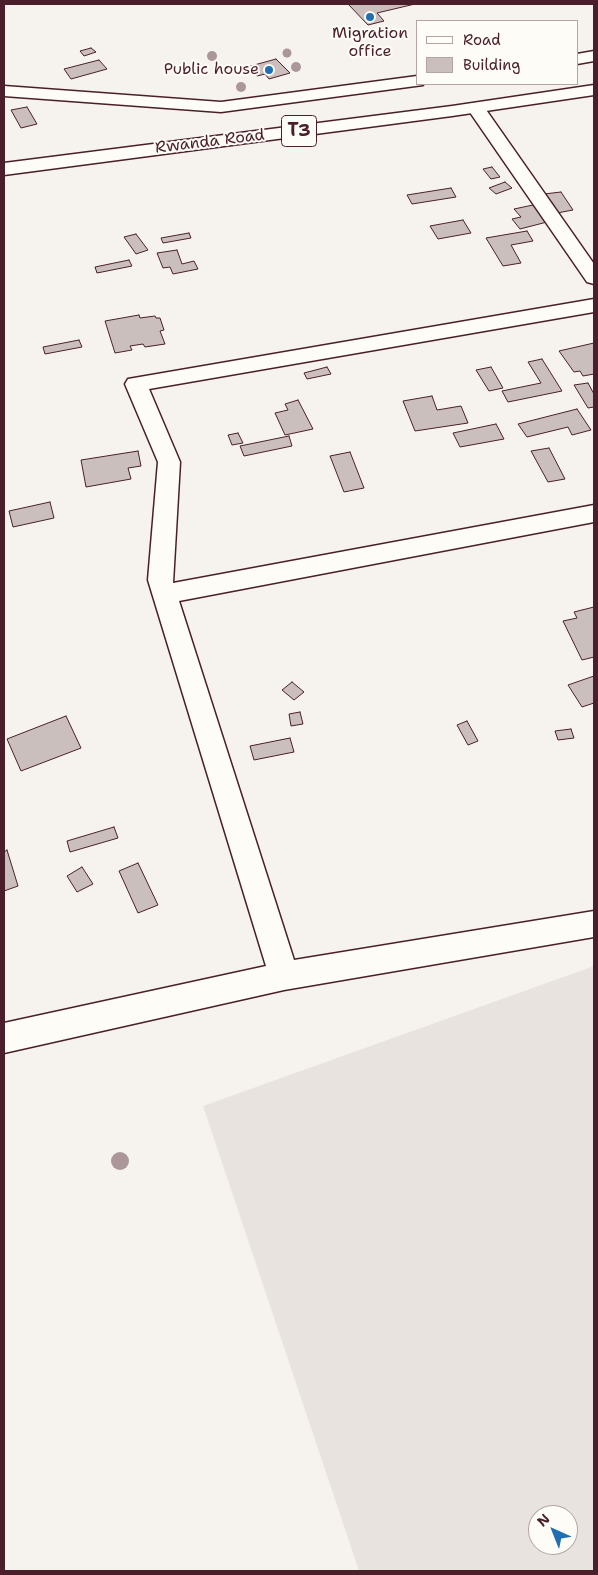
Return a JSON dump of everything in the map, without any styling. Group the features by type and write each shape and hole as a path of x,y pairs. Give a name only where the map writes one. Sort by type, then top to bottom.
{"main road":[{"path":"578,59 594,56"},
{"path":"4,90 221,107 416,81"},
{"name":"Rwanda Road","path":"4,169 476,108 594,90"},
{"path":"476,108 594,278"},
{"path":"284,976 160,580 169,462 136,384 594,305"},
{"path":"164,594 594,513"},
{"path":"4,1038 284,976 594,924"}],"shaded area":[{"path":"594,966 594,1571 359,1571 203,1106"}],"building":[{"name":"Migration office","path":"348,4 415,4 377,13 384,21 368,25"},
{"path":"91,48 96,52 84,56 80,51"},
{"name":"Public house","path":"276,59 290,73 269,79 265,74 257,76 247,67"},
{"path":"99,60 107,69 71,79 64,69"},
{"path":"27,107 37,124 21,128 11,110"},
{"path":"492,167 500,177 491,179 483,169"},
{"path":"505,182 512,188 496,194 489,188"},
{"path":"451,188 456,197 412,204 407,195"},
{"path":"561,192 573,210 557,213 544,194"},
{"path":"533,205 547,222 520,229 512,219 521,217 514,209"},
{"path":"463,220 471,233 438,239 430,226"},
{"path":"527,231 533,241 511,245 521,263 503,266 486,238"},
{"path":"189,233 191,238 163,243 161,238"},
{"path":"136,234 148,250 136,254 124,237"},
{"path":"177,250 182,264 194,261 198,269 173,274 170,267 163,268 157,253"},
{"path":"129,260 132,266 97,273 95,267"},
{"path":"139,315 140,318 155,316 160,318 164,330 160,331 165,344 145,347 143,344 130,346 132,350 115,353 105,321"},
{"path":"79,340 82,347 45,354 43,347"},
{"path":"594,343 594,374 583,376 580,371 574,372 559,351"},
{"path":"542,359 562,391 508,402 502,391 541,383 528,362"},
{"path":"327,367 331,374 307,379 304,373"},
{"path":"491,367 503,388 489,391 476,370"},
{"path":"588,383 594,394 594,407 588,408 574,385"},
{"path":"432,396 437,410 461,406 468,423 415,431 403,401"},
{"path":"298,400 313,429 285,435 275,413 288,410 285,404"},
{"path":"577,409 591,430 572,435 568,427 527,437 518,424"},
{"path":"496,424 504,439 460,447 453,433"},
{"path":"238,433 243,443 232,445 228,435"},
{"path":"289,436 292,446 244,456 240,446"},
{"path":"549,448 565,479 548,482 531,451"},
{"path":"138,451 141,466 128,468 131,479 86,487 81,460"},
{"path":"350,452 364,488 344,492 330,456"},
{"path":"50,502 54,518 13,527 9,511"},
{"path":"594,607 594,657 582,660 563,621 577,618 574,612"},
{"path":"594,676 594,703 582,707 568,685"},
{"path":"292,682 304,692 294,700 282,690"},
{"path":"300,712 303,724 291,726 289,714"},
{"path":"66,716 81,748 21,771 7,739"},
{"path":"467,721 478,741 468,745 457,725"},
{"path":"571,729 574,738 558,740 555,731"},
{"path":"290,738 294,752 254,760 250,746"},
{"path":"114,827 118,838 70,852 67,841"},
{"path":"7,850 18,886 4,891 4,852"},
{"path":"138,863 158,905 138,913 119,871"},
{"path":"82,867 93,884 77,892 67,876"}],"place":[{"name":"Migration office","path":"370,17"},
{"name":"Public house","path":"269,70"}]}
